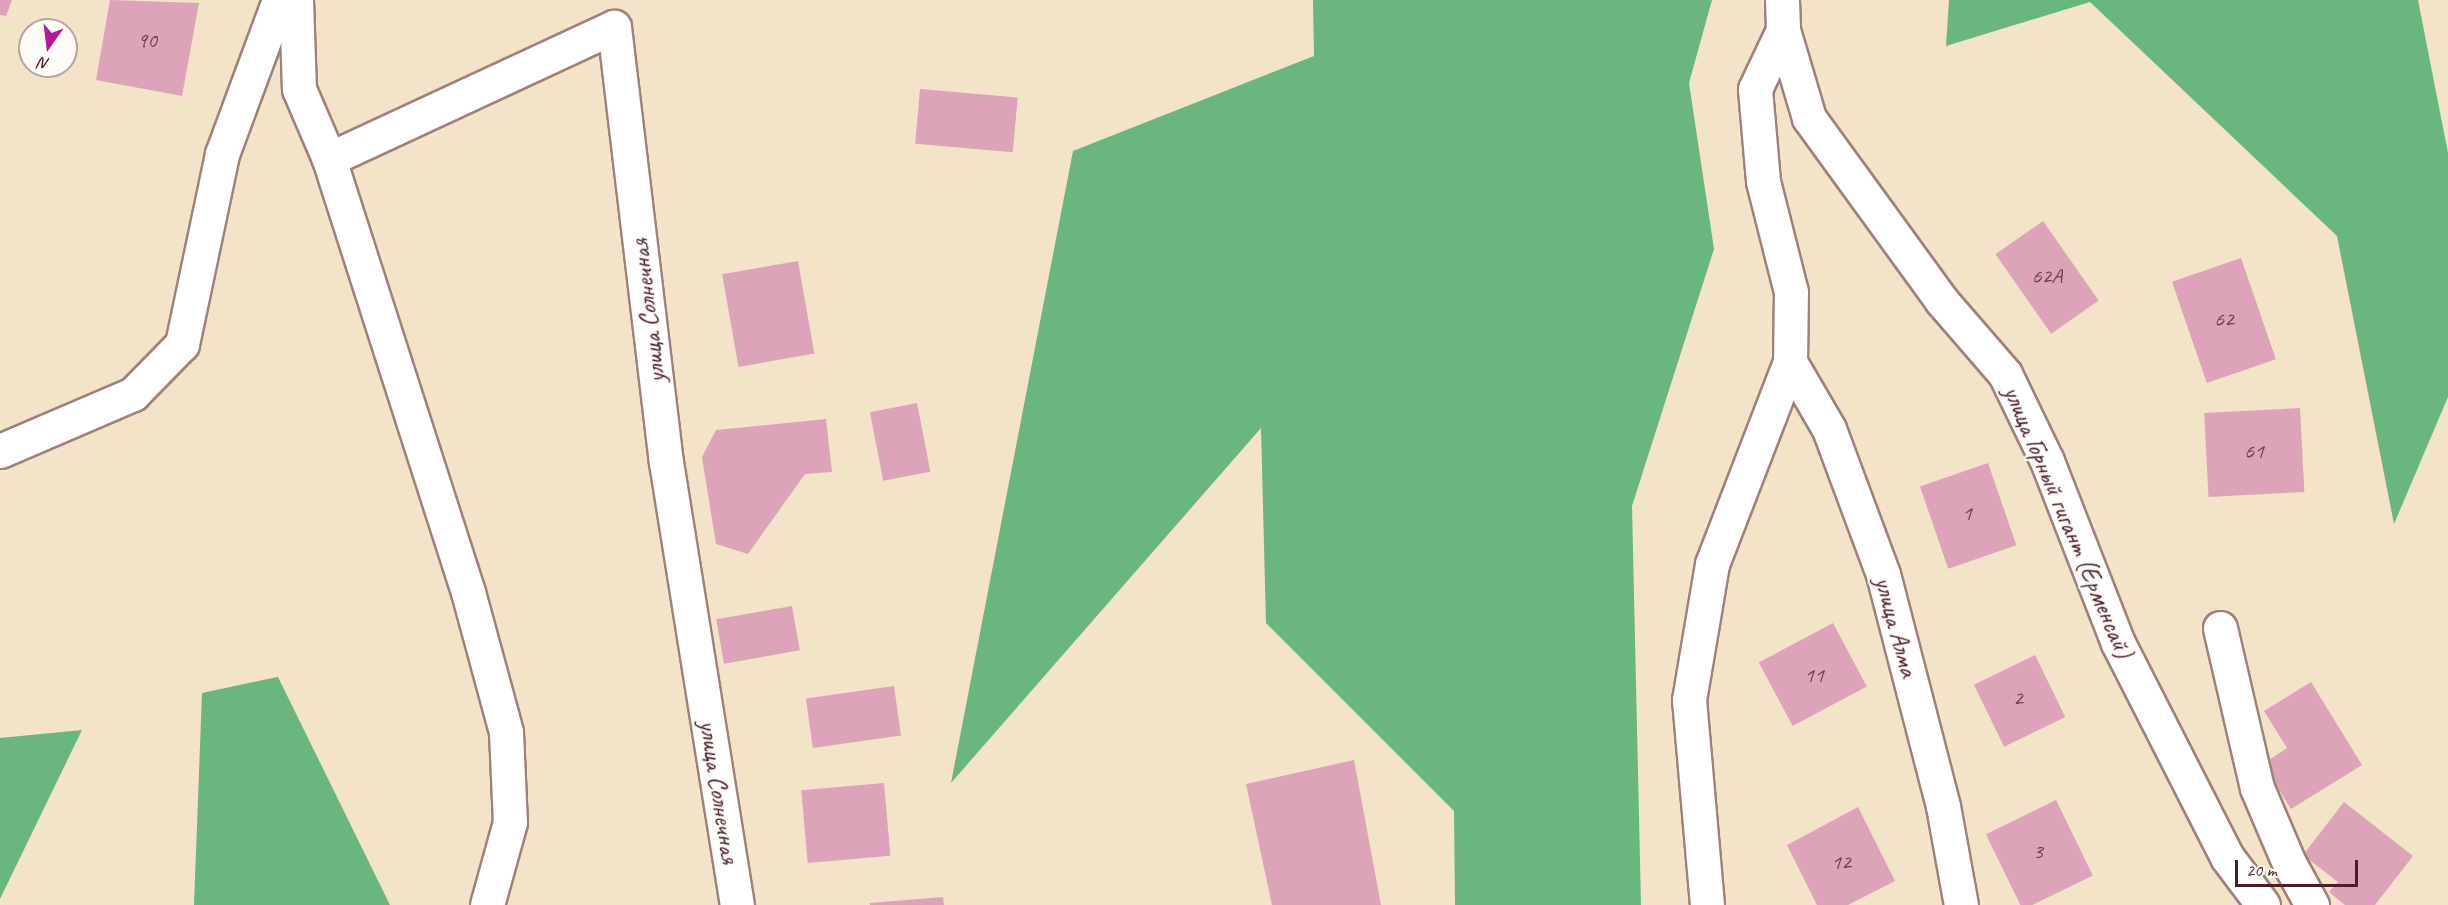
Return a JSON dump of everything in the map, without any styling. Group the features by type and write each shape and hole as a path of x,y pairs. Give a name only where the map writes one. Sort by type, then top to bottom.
{"street":[{"path":"0,451 133,394 182,344 222,154 279,0"},
{"path":"296,0 300,89 329,159 468,592 506,732 510,822 487,905"},
{"name":"улица Солнечная","path":"329,159 616,13 666,462 737,905"},
{"path":"1707,905 1689,700 1712,564 1790,362 1791,292 1763,181 1755,89 1783,15"},
{"name":"улица Горный гигант (Ерменсай)","path":"1783,15 1809,118 1941,300 2005,374 2047,462 2118,644 2227,857 2263,905"},
{"name":"улица Алма","path":"1790,362 1829,429 1883,574 1943,806 1961,905"},
{"path":"2220,628 2257,788 2289,862 2312,905"}],"green space":[{"path":"1313,0 1712,0 1689,83 1714,249 1632,506 1641,905 1455,905 1454,811 1266,623 1261,428 951,783 1073,151 1314,56"},
{"path":"1949,0 2418,0 2448,153 2448,397 2394,524 2337,236 2090,2 1946,46"},
{"path":"278,677 390,905 194,905 202,693"},
{"path":"82,730 0,899 0,738"}],"building":[{"path":"0,0 12,0 6,16 0,15"},
{"path":"110,0 199,3 182,96 96,80"},
{"path":"920,89 1018,98 1013,152 915,144"},
{"path":"2043,221 2099,300 2051,334 1995,254"},
{"path":"2241,258 2276,359 2207,383 2172,282"},
{"path":"798,261 814,354 738,367 722,274"},
{"path":"917,403 930,472 883,481 870,412"},
{"path":"2300,408 2304,492 2209,497 2204,413"},
{"path":"826,419 832,472 805,474 748,554 716,544 702,457 716,430"},
{"path":"1988,463 2016,545 1948,569 1920,486"},
{"path":"792,606 800,650 724,664 716,619"},
{"path":"1833,623 1867,687 1793,726 1759,662"},
{"path":"2035,655 2065,717 2004,747 1974,685"},
{"path":"2311,682 2362,765 2291,809 2263,764 2287,748 2264,711"},
{"path":"894,686 901,736 813,748 806,698"},
{"path":"1354,760 1381,905 1272,905 1246,784"},
{"path":"884,783 890,856 808,863 801,790"},
{"path":"2056,800 2093,875 2032,905 2020,905 1986,834"},
{"path":"2344,802 2413,856 2375,905 2345,905 2329,892 2338,882 2303,855"},
{"path":"1858,807 1895,881 1848,905 1817,905 1787,845"},
{"path":"943,897 944,905 870,905 870,903"}]}
